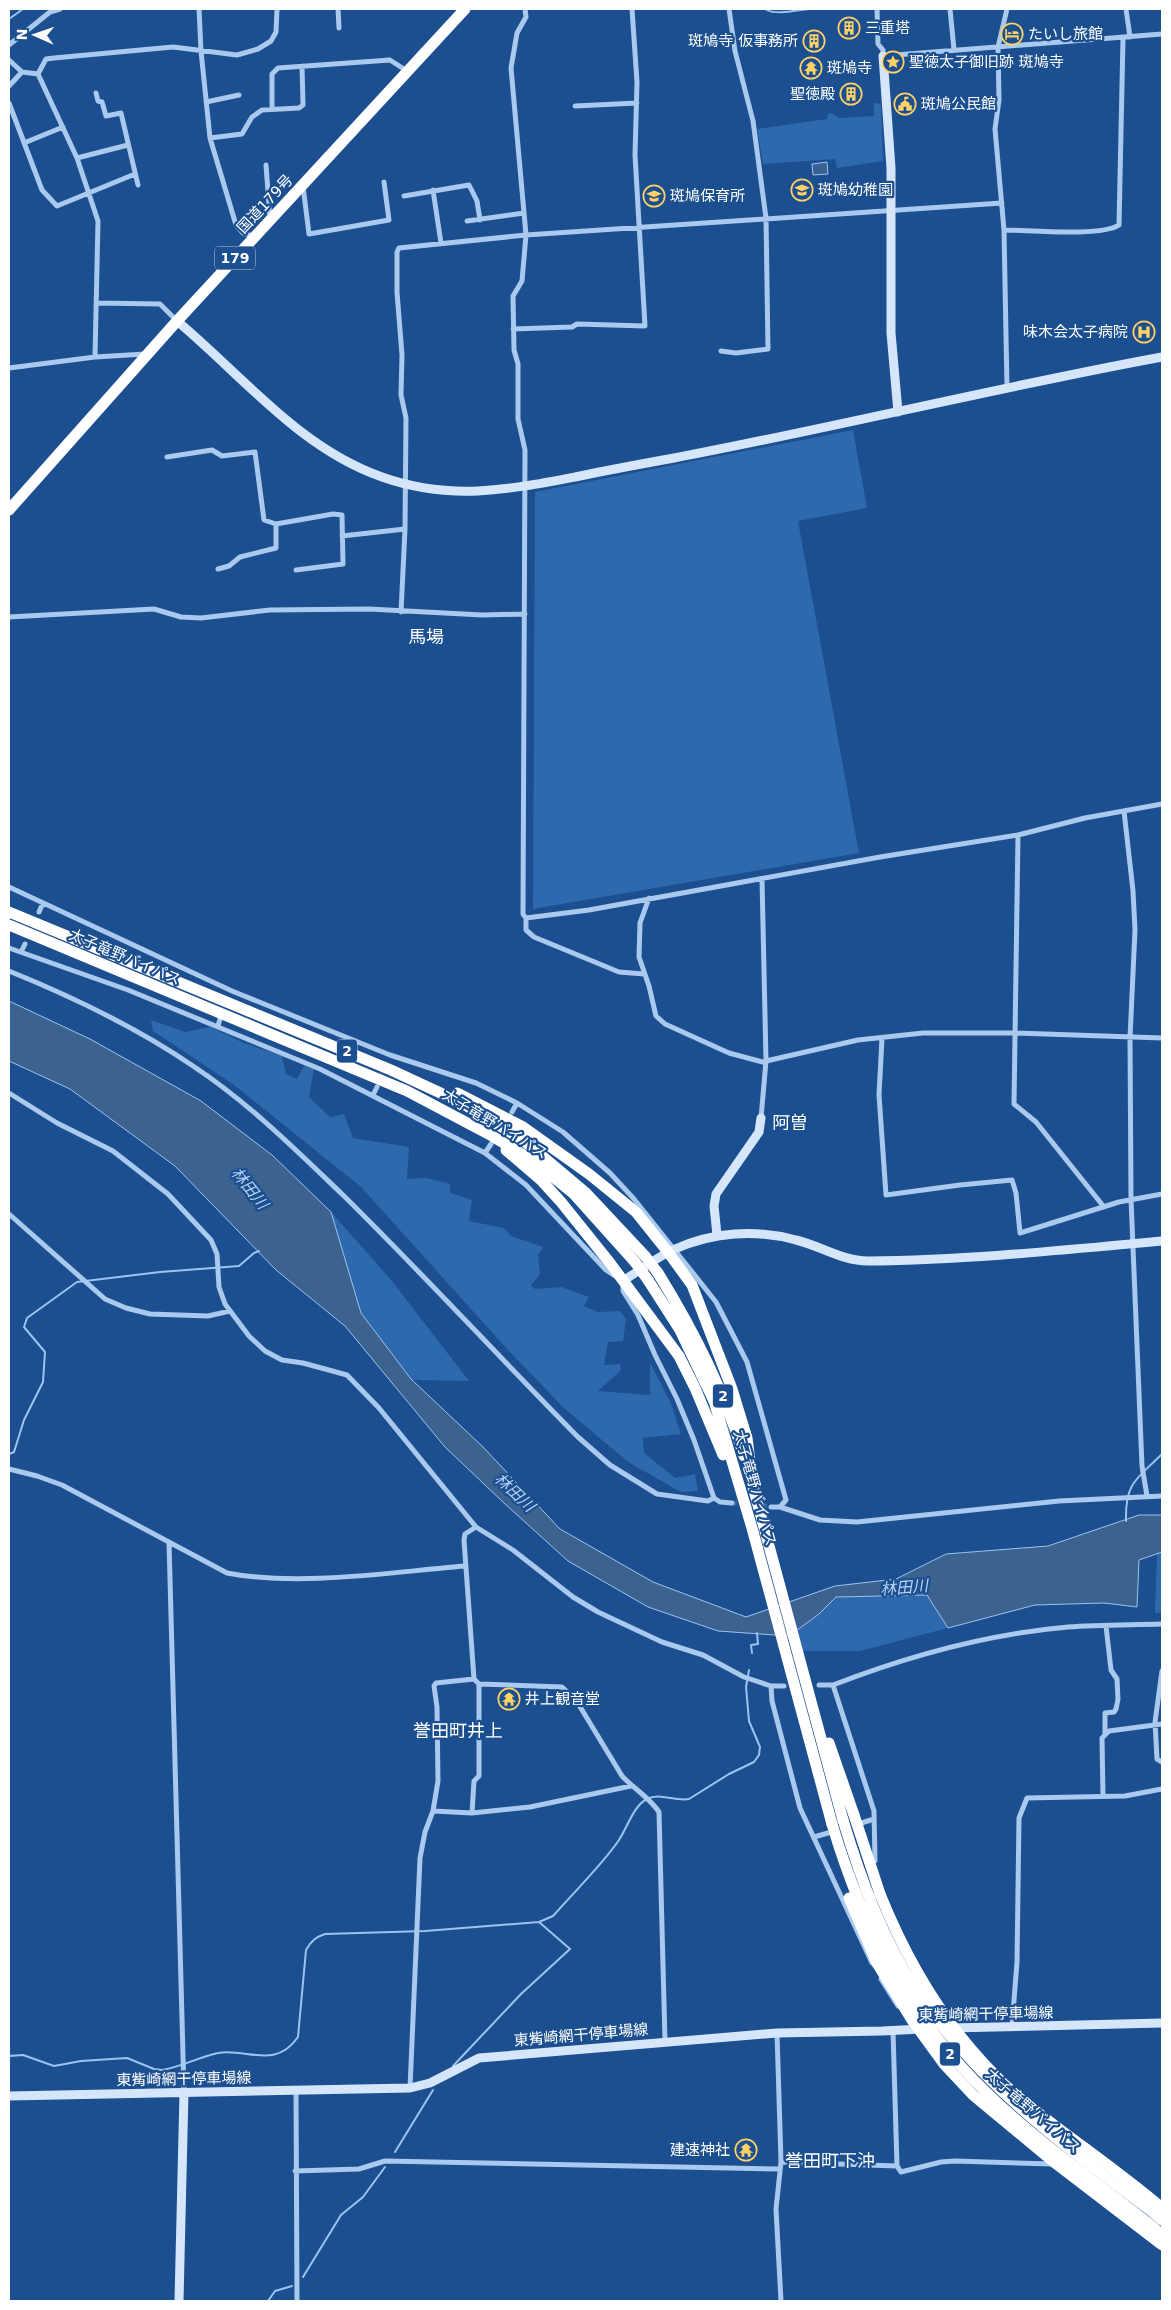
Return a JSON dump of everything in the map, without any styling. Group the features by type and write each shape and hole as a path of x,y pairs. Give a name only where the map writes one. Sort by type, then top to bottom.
{"highway":[{"name":"国道179号","path":"9,510 177,321 465,9"},
{"path":"9,905 27,919"},
{"name":"太子竜野バイパス","path":"9,912 390,1061 523,1140 586,1193 683,1313 712,1370 730,1413 753,1486 807,1686 839,1821"},
{"name":"太子竜野バイパス","path":"9,925 407,1091 491,1140 532,1160 574,1194 640,1259"},
{"path":"9,932 101,963"},
{"path":"390,1061 463,1095 523,1127 589,1174 636,1212 672,1251 692,1285 732,1389 747,1438 753,1486"},
{"path":"491,1140 562,1202 623,1281 683,1364 718,1442 752,1528"},
{"name":"太子竜野バイパス","path":"653,1276 714,1401 752,1528 813,1758 875,1912 901,1964 937,2020 976,2066 1023,2112 1061,2144 1156,2213 1162,2235"},
{"path":"839,1821 880,1894 897,1935 939,2008 1006,2085 1027,2104 1100,2160 1156,2213 1136,2224"},
{"path":"839,1821 855,1916 877,1963 916,2025 944,2064 973,2095 1028,2141 1162,2245"},
{"path":"1027,2104 1028,2141"},
{"path":"1058,2165 1100,2160"}],"street":[{"path":"9,45 49,11 60,9"},
{"path":"199,9 201,51 210,138 236,225 243,233 256,236"},
{"path":"38,74 46,59 173,47 237,55 258,49 271,41 276,32 277,9"},
{"path":"338,9 339,28"},
{"path":"525,9 526,17 516,33 511,68 526,235 524,272 522,281 513,296 514,350 518,364 518,419 525,450 523,914 526,918 526,930 534,938 619,972 644,974"},
{"path":"513,329 572,327 577,324 646,326 638,227 635,155 637,58 632,9"},
{"path":"721,351 736,353 768,349 769,300 765,253 766,218 753,121 735,51 729,9"},
{"path":"877,9 878,44 883,50 891,211 890,304 898,412"},
{"path":"950,9 954,50"},
{"path":"1007,9 998,48 999,100 995,129 1004,230 1007,388"},
{"path":"1004,230 1071,232 1113,229 1119,225 1126,9"},
{"path":"883,56 1162,34"},
{"path":"9,60 22,72 38,74"},
{"path":"272,109 274,70 302,66 390,60 408,72"},
{"path":"210,138 242,134 254,114 262,110 300,108 303,105 302,66"},
{"path":"9,86 22,72"},
{"path":"38,74 77,158 98,221 95,357"},
{"path":"96,93 98,102 102,102 106,116 121,113 138,185"},
{"path":"206,102 239,95"},
{"path":"9,103 42,190 57,206 134,174"},
{"path":"576,106 637,103"},
{"path":"24,143 63,127"},
{"path":"77,158 128,145"},
{"path":"266,165 270,221"},
{"path":"302,185 309,234 389,220 384,182"},
{"path":"404,196 469,184 477,201 480,220"},
{"path":"433,190 441,243"},
{"path":"401,612 405,529 406,418 401,395 402,355 397,292 397,252 399,248 526,235 1002,203"},
{"path":"467,221 524,213"},
{"path":"97,303 160,304 300,431 332,453 357,467 404,483 429,489 472,492 525,487 796,434 1072,374 1162,357"},
{"path":"9,368 95,357 148,354"},
{"path":"167,457 212,450 222,456 255,452 264,520 276,524 333,514 342,515 343,564 296,570"},
{"path":"218,569 229,566 240,557 276,548 276,524"},
{"path":"342,536 405,529"},
{"path":"9,617 154,610 181,617 201,618 270,610 369,609 401,612 524,614"},
{"path":"526,918 1018,835 1085,818 1162,804"},
{"path":"1124,811 1133,891 1135,930 1130,1038 1131,1199 1142,1466 1147,1496"},
{"path":"1018,835 1014,1104 1036,1122 1104,1207"},
{"path":"717,1235 714,1206 716,1194 758,1132 761,1118 766,1062 762,879"},
{"path":"9,887 232,991 390,1061 476,1083 518,1103 563,1132 610,1173 672,1251 716,1302 747,1362 786,1500 780,1507"},
{"path":"648,898 640,923 639,957 649,986 656,1016 665,1024 729,1053 766,1062 858,1040 923,1033 1016,1033 1162,1038"},
{"path":"38,912 43,903"},
{"path":"21,952 24,944"},
{"path":"9,948 128,990 320,1069 485,1153 526,1185 606,1270 623,1281"},
{"path":"9,971 51,988 143,1035 192,1065 271,1126 386,1238 578,1437 610,1465 657,1494 708,1500 714,1498"},
{"path":"230,998 232,991"},
{"path":"218,1026 220,1019"},
{"path":"882,1038 879,1095 886,1195 1012,1180 1016,1193 1020,1234 1131,1199 1162,1194"},
{"path":"373,1095 377,1087"},
{"path":"9,1093 57,1122 113,1151 168,1194 211,1240 218,1254 219,1287 230,1311 249,1336 265,1351 282,1360 303,1363 347,1375 379,1408 476,1526 513,1550 566,1592 598,1612 662,1642 703,1655 744,1677 771,1686 784,1686"},
{"path":"512,1112 518,1103"},
{"path":"485,1153 491,1140"},
{"path":"9,1214 105,1299 126,1308 150,1314 208,1316 230,1311"},
{"path":"623,1281 672,1251 717,1235 748,1233 777,1235 798,1240 848,1260 866,1261 961,1259 1162,1241"},
{"path":"623,1281 623,1291 638,1315 654,1355 694,1440 714,1498 720,1502 732,1504"},
{"path":"9,1469 62,1484 227,1573 252,1578 317,1578 465,1566"},
{"path":"771,1507 780,1507 820,1520 857,1522 1059,1501 1162,1496"},
{"path":"476,1526 465,1534 465,1566 474,1679 479,1684 562,1687 576,1700 622,1776 631,1786 652,1801 659,1812 665,2041"},
{"path":"169,1542 184,2092 179,2301"},
{"path":"819,1685 833,1685 919,1655 1008,1635 1068,1627 1162,1624"},
{"path":"1105,1734 1105,1712 1114,1712 1118,1699 1117,1679 1112,1670 1106,1626"},
{"path":"1162,1671 1154,1726 1158,1760 1162,1762"},
{"path":"410,2088 420,1858 424,1832 433,1812 438,1780 434,1686 436,1683 474,1679"},
{"path":"472,1813 474,1781 479,1776 479,1684"},
{"path":"833,1685 872,1806 874,1819 873,1856 917,1971"},
{"path":"771,1686 772,1701 800,1808 834,1877 858,1936 876,1972 892,1999 916,2025"},
{"path":"1103,1796 1102,1738 1105,1734 1109,1731 1162,1724"},
{"path":"433,1812 472,1813 530,1807 631,1786"},
{"path":"1012,2026 1017,1962 1019,1818 1027,1798 1124,1796 1162,1789"},
{"path":"814,1837 874,1819"},
{"path":"834,1877 875,1862"},
{"name":"東觜崎網干停車場線","path":"9,2096 410,2088 430,2083 479,2058 665,2041 777,2033 893,2031 916,2025 955,2028 1162,2020"},
{"path":"893,2031 897,2166 901,2172 941,2162 1058,2165"},
{"path":"777,2033 781,2162 778,2169 776,2209 781,2301"},
{"path":"296,2089 297,2301"},
{"path":"295,2171 359,2169 385,2161 778,2169"},
{"path":"781,2162 897,2166"}],"shaded area":[{"path":"874,103 881,104 883,161 837,168 835,159 763,164 757,129 827,119 828,114 831,113 839,118 874,116"},
{"path":"853,430 867,508 798,521 859,853 533,909 535,492"},
{"path":"151,1020 185,1032 210,1027 244,1043 282,1056 286,1074 297,1079 304,1066 314,1069 309,1097 330,1117 344,1114 353,1138 409,1147 407,1179 427,1178 450,1184 450,1193 472,1200 469,1221 504,1228 511,1236 543,1247 538,1255 540,1274 531,1285 535,1289 561,1287 589,1297 584,1306 598,1312 620,1311 626,1319 623,1341 608,1342 604,1365 620,1364 621,1370 598,1391 650,1395 650,1363 670,1401 681,1434 643,1438 644,1453 675,1478 695,1474 698,1491 681,1492 628,1462 565,1409 507,1349 361,1187 234,1085 153,1031"},
{"path":"331,1212 392,1281 469,1381 412,1380 361,1313"},
{"path":"1162,1552 1162,1613 1155,1613 1157,1554"},
{"path":"927,1595 948,1628 860,1651 793,1651 789,1636 819,1614 836,1597"}],"water":[{"path":"827,162 828,174 813,175 812,164"},
{"name":"林田川","path":"9,1001 90,1039 201,1101 272,1155 331,1212 361,1313 411,1379 483,1447 560,1529 653,1582 746,1617 835,1586 896,1579 946,1554 1048,1546 1139,1515 1162,1515 1162,1552 1139,1560 1137,1607 1104,1603 1035,1605 948,1628 927,1595 836,1597 819,1614 789,1636 718,1631 648,1607 568,1561 504,1503 445,1447 345,1326 276,1270 175,1166 70,1089 9,1061"}],"waterway":[{"path":"9,19 23,9"},
{"path":"765,9 775,12 809,9"},
{"path":"9,1454 14,1452 24,1420 43,1382 45,1352 24,1327 27,1318 77,1282 160,1272 239,1266 259,1251"},
{"path":"1126,1521 1126,1508 1130,1489 1139,1476 1162,1454"},
{"path":"752,1653 751,1645 758,1644 757,1633"},
{"path":"9,2056 23,2055 54,2066 81,2061 127,2058 154,2069 162,2070 218,2053 229,2052 260,2056 280,2053 298,2037 306,1950 319,1936 325,1934 425,1931 539,1922 553,1916 612,1849 642,1802 657,1796 689,1799 729,1774 754,1762 759,1755 760,1747 749,1721 746,1687 749,1670"},
{"path":"453,2066 521,1994 570,1949 539,1922"},
{"path":"395,2152 433,2090"},
{"path":"303,2277 341,2215 363,2197 385,2167"},
{"path":"268,2301 275,2291 292,2286"}],"tunnel":[{"path":"379,1080 388,1060"},
{"path":"732,1503 771,1507"}],"place":[{"name":"三重塔","path":"849,28"},
{"name":"たいし旅館","path":"1012,34"},
{"name":"斑鳩寺 仮事務所","path":"814,41"},
{"name":"聖徳太子御旧跡 斑鳩寺","path":"893,62"},
{"name":"斑鳩寺","path":"811,68"},
{"name":"聖徳殿","path":"851,94"},
{"name":"斑鳩公民館","path":"905,104"},
{"name":"斑鳩幼稚園","path":"802,190"},
{"name":"斑鳩保育所","path":"654,196"},
{"name":"味木会太子病院","path":"1144,332"},
{"name":"井上観音堂","path":"509,1699"},
{"name":"建速神社","path":"746,2150"}],"district":[{"name":"馬場","path":"426,637"},
{"name":"阿曽","path":"790,1123"},
{"name":"誉田町井上","path":"458,1731"},
{"name":"誉田町下沖","path":"830,2161"}]}
